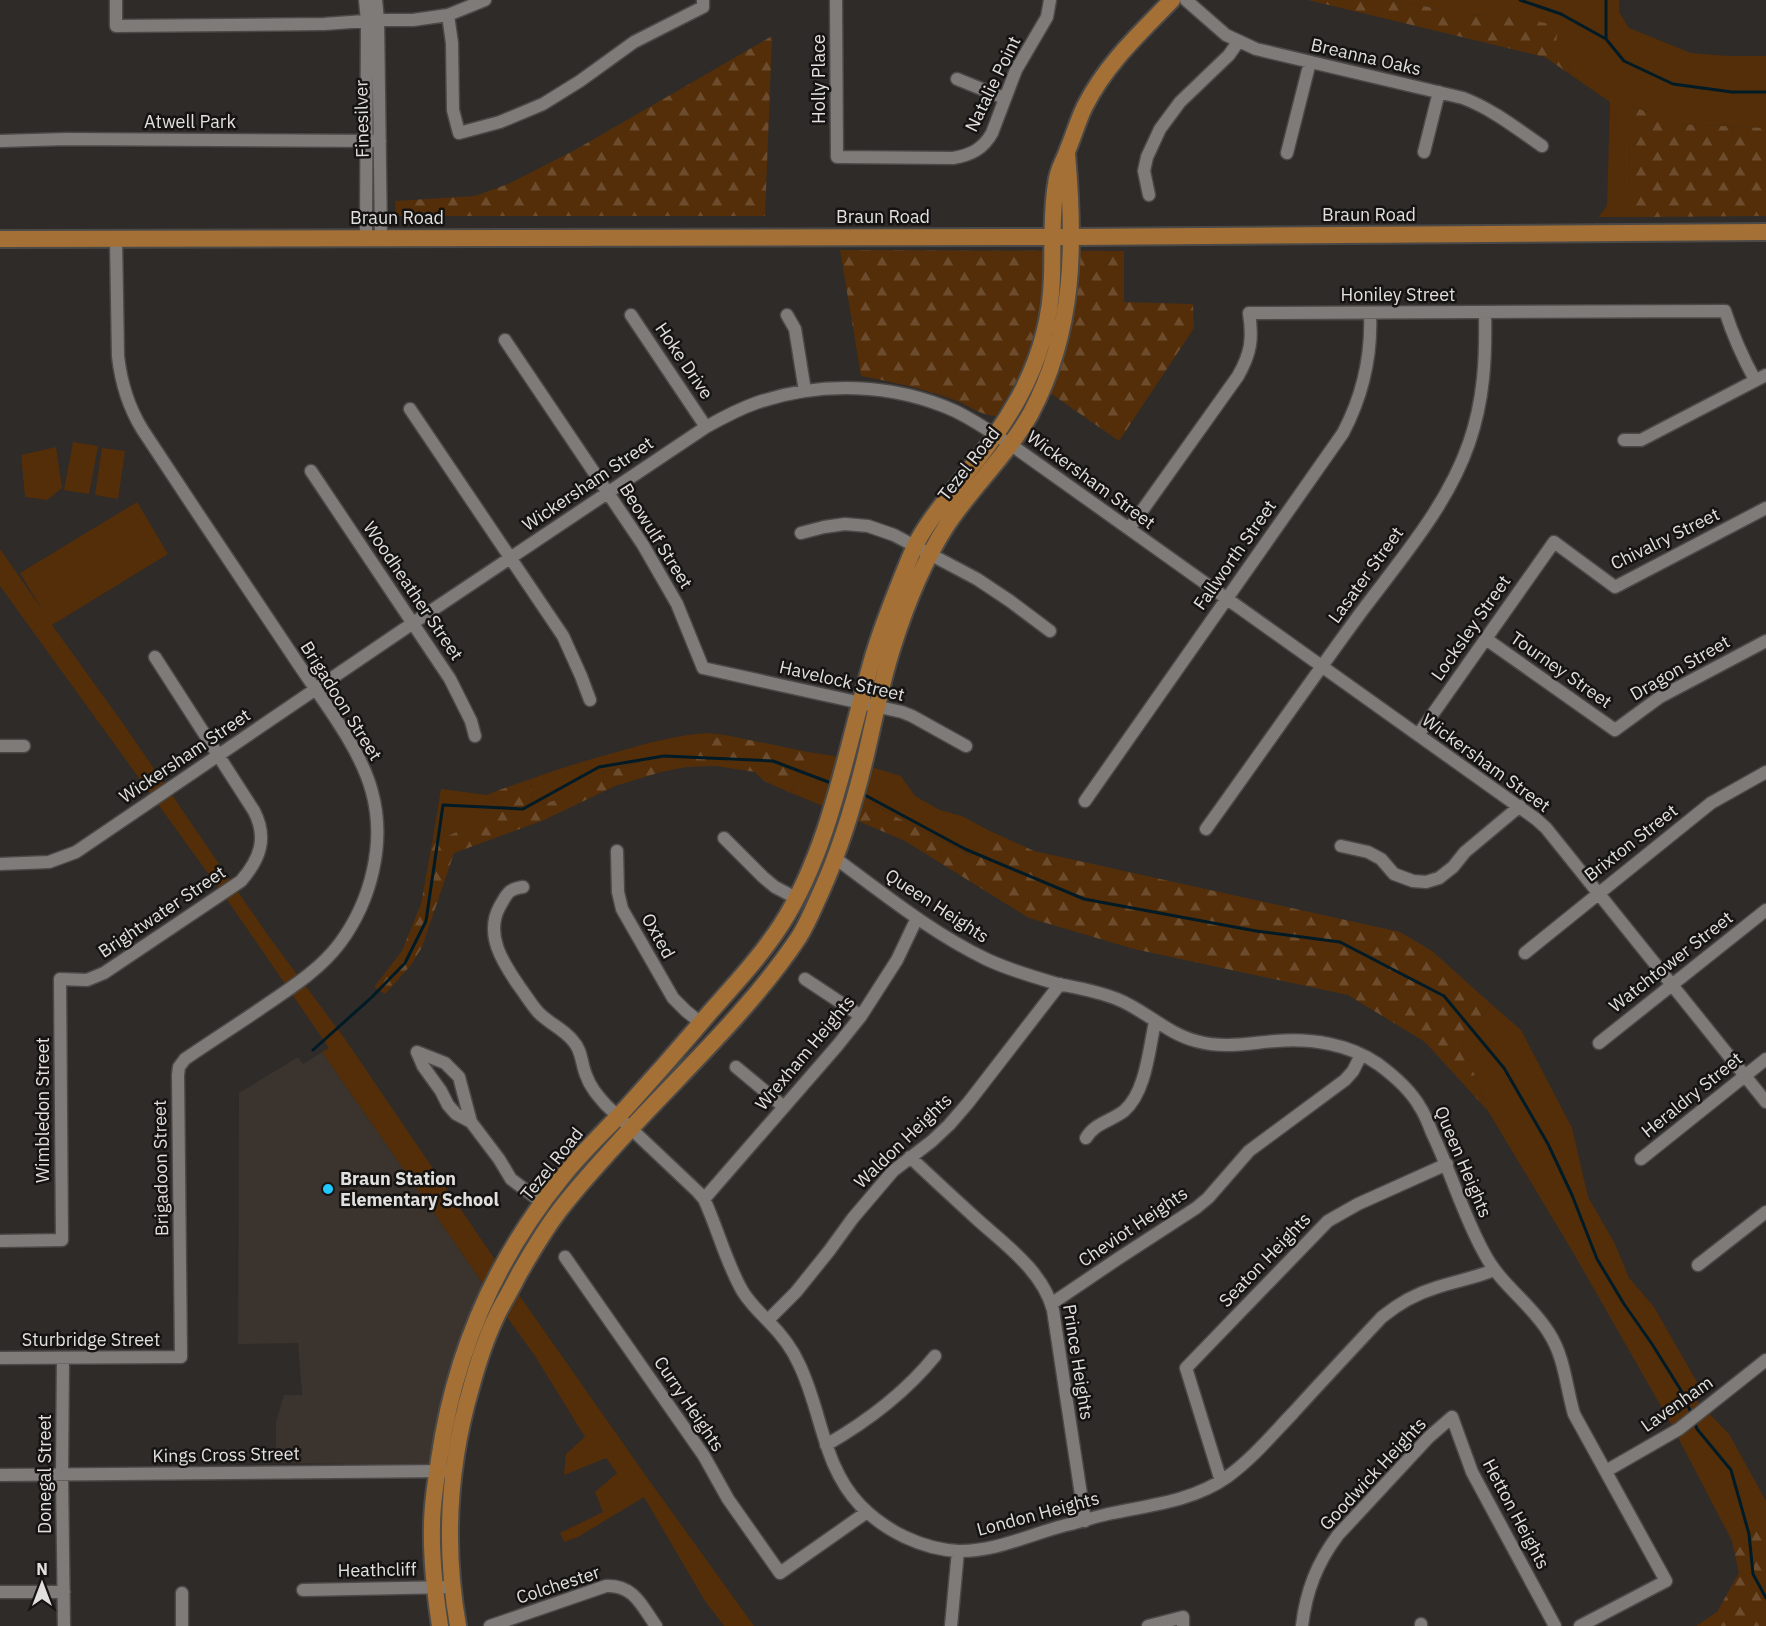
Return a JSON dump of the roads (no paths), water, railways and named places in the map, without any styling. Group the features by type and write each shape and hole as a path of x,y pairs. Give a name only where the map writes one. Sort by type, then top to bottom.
{"main road":[{"name":"Tezel Road","path":"458,1626 452,1587 449,1542 450,1510 445,1471 450,1400 472,1329 515,1242 561,1178 736,983 781,926 796,898 817,850 839,784 879,636 915,546 942,503 967,474 995,435 1029,378 1041,346 1050,308 1054,190 1059,167 1067,154 1075,127 1086,104 1113,61 1172,0"},
{"name":"Tezel Road","path":"440,1626 434,1587 432,1527 445,1471 477,1366 498,1314 528,1259 558,1212 755,995 801,933 835,858 856,790 892,647 930,554 948,524 1010,444 1030,413 1058,346 1070,285 1072,237 1067,154"},
{"name":"Braun Road","path":"0,239 1072,237 1766,232"}],"street":[{"path":"116,0 116,26 324,24 413,20 448,15 485,0"},
{"name":"Finesilver","path":"365,0 373,20 380,141 374,238"},
{"name":"Finesilver","path":"374,238 367,141 376,0"},
{"name":"Holly Place","path":"836,0 837,158"},
{"name":"Natalie Point","path":"837,158 953,158 978,151 992,133 1016,70 1047,17 1050,0"},
{"name":"Breanna Oaks","path":"1186,0 1214,25 1238,42 1256,50 1463,98 1482,105 1542,146"},
{"path":"448,15 452,43 453,110 459,134 500,122 543,104 640,38 703,3"},
{"path":"1149,195 1144,171 1147,157 1160,129 1180,102 1229,55 1238,42"},
{"path":"1287,153 1310,62"},
{"path":"957,79 1004,98"},
{"path":"1424,152 1439,92"},
{"name":"Atwell Park","path":"0,141 78,139 380,141"},
{"name":"Brigadoon Street","path":"116,239 119,372 128,402 142,429 316,689 357,755 372,792 376,812 377,831 372,879 350,928 325,961 296,985 185,1059 180,1066 178,1075 181,1357"},
{"name":"Honiley Street","path":"1129,529 1245,364 1252,340 1249,313 1725,311 1740,352 1760,377"},
{"name":"Fallworth Street","path":"1085,801 1334,447 1360,396 1369,355 1370,313"},
{"name":"Lasater Street","path":"1206,829 1430,518 1457,473 1469,444 1484,382 1485,313"},
{"name":"Hoke Drive","path":"632,315 706,427"},
{"path":"787,315 795,328 805,391"},
{"name":"Beowulf Street","path":"506,340 643,545 677,604 703,668"},
{"path":"1624,440 1641,440 1760,377"},
{"name":"Wickersham Street","path":"0,864 40,864 68,856 706,427 754,404 783,395 825,388 865,388 923,399 954,411 1010,444 1321,667 1520,806 1546,828 1766,1102"},
{"path":"410,409 562,636 590,700"},
{"name":"Woodheather Street","path":"310,471 461,698 475,736"},
{"name":"Chivalry Street","path":"1554,542 1616,587 1766,508"},
{"path":"801,533 835,525 868,526 894,535 977,579 1050,631"},
{"name":"Locksley Street","path":"1418,735 1554,542"},
{"name":"Tourney Street","path":"1486,639 1615,730"},
{"name":"Dragon Street","path":"1615,730 1660,697 1766,641"},
{"name":"Brightwater Street","path":"60,979 87,980 104,973 242,881 253,867 261,845 257,816 155,657"},
{"name":"Havelock Street","path":"703,668 903,712 966,746"},
{"path":"0,746 24,746"},
{"name":"Brixton Street","path":"1525,953 1711,803 1766,772"},
{"path":"839,784 856,790"},
{"path":"1341,846 1368,852 1381,859 1394,874 1413,881 1426,882 1439,878 1453,867 1465,852 1520,806"},
{"path":"724,838 763,878 796,898"},
{"name":"Oxted","path":"617,851 618,892 622,909 673,998 701,1023"},
{"name":"Queen Heights","path":"835,858 917,918 987,959 1025,974 1120,1000 1182,1037 1209,1044 1237,1046 1294,1040 1330,1045 1361,1055 1378,1065 1401,1085 1420,1107 1447,1164 1476,1238 1494,1270 1550,1334 1562,1359 1574,1414 1666,1581 1580,1626"},
{"name":"London Heights","path":"523,887 514,888 509,892 498,911 495,926 498,952 503,963 536,1011 574,1042 579,1049 586,1075 594,1091 704,1199 730,1267 743,1292 788,1345 805,1377 834,1468 850,1494 867,1512 884,1526 911,1540 941,1549 973,1550 1002,1545 1108,1514 1180,1500 1196,1494 1221,1481 1254,1454 1382,1317 1401,1303 1422,1292 1469,1280 1494,1270"},
{"name":"Watchtower Street","path":"1599,1043 1766,910"},
{"name":"Wrexham Heights","path":"704,1199 837,1047 861,1016 897,960 917,918"},
{"name":"Wimbledon Street","path":"0,1241 62,1240 60,979"},
{"path":"805,979 861,1016"},
{"name":"Waldon Heights","path":"768,1320 796,1292 893,1171 948,1125 968,1103 1060,984"},
{"path":"1086,1138 1096,1126 1125,1110 1136,1097 1141,1087 1155,1022"},
{"path":"471,1122 456,1114 448,1105 441,1090 423,1066 417,1052 445,1063 459,1077 471,1122 511,1179 543,1203"},
{"name":"Cheviot Heights","path":"1051,1304 1196,1208 1208,1198 1249,1151 1345,1080 1353,1071 1361,1055"},
{"name":"Heraldry Street","path":"1641,1159 1766,1059"},
{"path":"736,1066 784,1107"},
{"name":"Prince Heights","path":"910,1157 1017,1255 1042,1285 1051,1304 1085,1521"},
{"name":"Seaton Heights","path":"1221,1481 1186,1368 1328,1221 1358,1204 1447,1164"},
{"path":"1698,1266 1766,1212"},
{"name":"Curry Heights","path":"565,1257 704,1456 728,1499 780,1573 867,1512"},
{"path":"826,1445 882,1409 907,1387 935,1356"},
{"name":"Sturbridge Street","path":"0,1358 181,1357"},
{"name":"Donegal Street","path":"63,1358 64,1626"},
{"name":"Lavenham","path":"1606,1472 1679,1429 1766,1360"},
{"name":"Goodwick Heights","path":"1302,1626 1307,1593 1329,1547 1414,1454 1452,1417"},
{"name":"Hetton Heights","path":"1452,1417 1472,1472 1555,1626"},
{"name":"Kings Cross Street","path":"0,1475 445,1471"},
{"path":"951,1626 958,1551"},
{"name":"Colchester","path":"490,1626 606,1586 627,1590 637,1599 656,1626"},
{"name":"Heathcliff","path":"303,1590 452,1587"},
{"path":"0,1592 63,1592"},
{"path":"182,1593 182,1626"},
{"path":"1148,1626 1183,1622"}],"waterway":[{"path":"1520,0 1561,14 1606,39 1624,61 1673,84 1732,92 1766,92"},
{"path":"1606,0 1606,39"},
{"path":"313,1050 372,997 405,963 426,921 443,805 523,809 599,767 664,756 773,761 831,783"},
{"path":"863,794 965,849 1084,899 1256,931 1340,942 1444,996 1504,1068 1548,1144 1572,1195 1597,1259 1682,1392 1692,1415"},
{"path":"1694,1421 1697,1429 1731,1470 1749,1534 1753,1574 1766,1598"}],"place":[{"name":"Braun Station Elementary School","path":"328,1189"}]}
